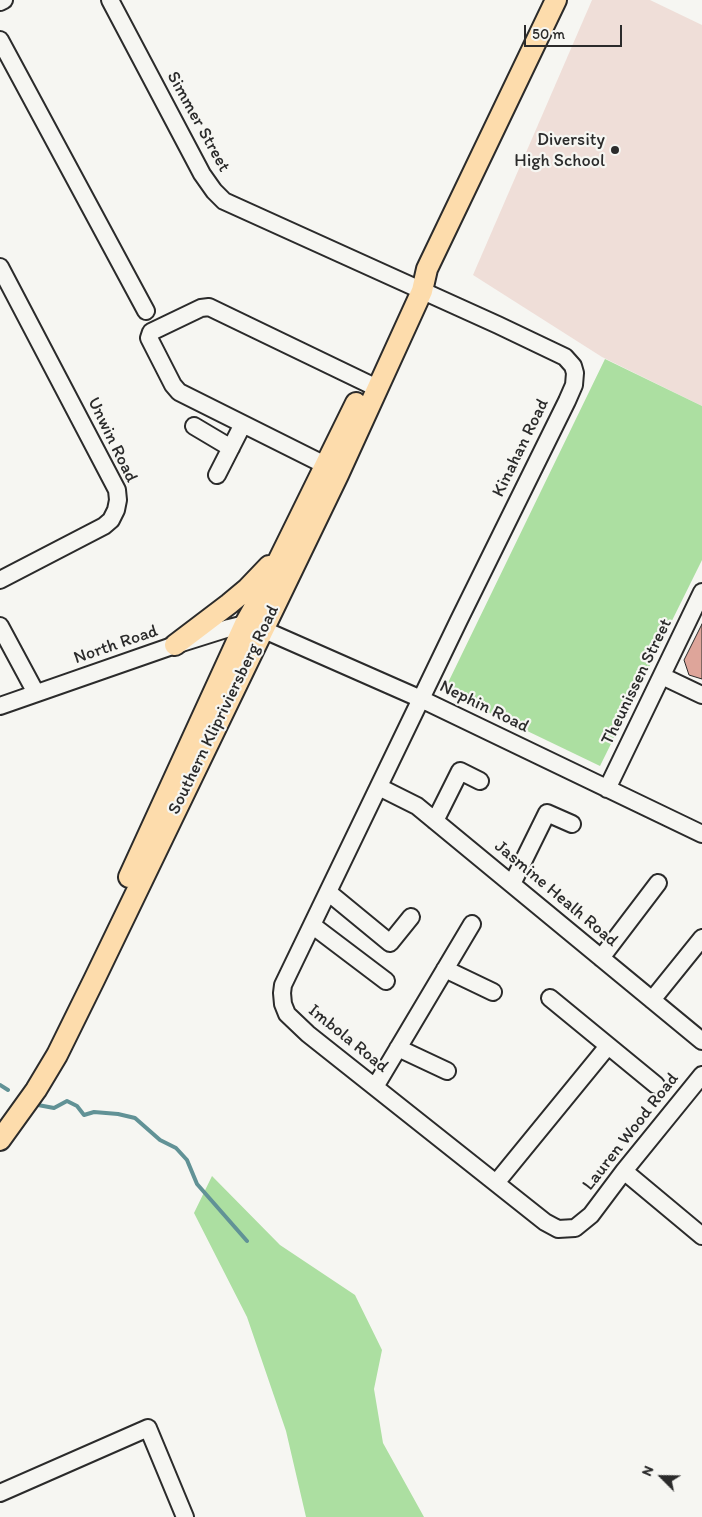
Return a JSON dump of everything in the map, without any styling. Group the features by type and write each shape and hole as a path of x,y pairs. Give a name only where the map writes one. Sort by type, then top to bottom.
{"main road":[{"name":"Southern Klipriviersberg Road","path":"0,1140 36,1090 57,1055 162,821 254,627 338,475 371,385 556,0"},
{"name":"Southern Klipriviersberg Road","path":"254,627 286,543 325,465 371,385"},
{"path":"175,645 247,589 276,558 286,543"},
{"name":"Southern Klipriviersberg Road","path":"0,1122 30,1082 50,1046 162,821"}],"street":[{"path":"0,2 4,0"},
{"name":"Simmer Street","path":"110,0 202,174 224,201 416,288"},
{"path":"0,40 146,311"},
{"name":"Unwin Road","path":"0,267 118,490 118,500 111,520 104,526 0,580"},
{"name":"Kinahan Road","path":"416,288 565,357 573,366 575,379 567,401 421,699"},
{"path":"325,465 179,392 173,385 150,338 151,332 201,308 209,307 371,385"},
{"path":"217,475 244,424"},
{"path":"194,426 231,448"},
{"name":"Theunissen Street","path":"607,789 702,592"},
{"path":"0,626 36,693"},
{"name":"Nephin Road","path":"254,627 421,699 702,834"},
{"name":"North Road","path":"0,706 229,628 254,627"},
{"path":"662,676 702,695"},
{"name":"Imbola Road","path":"421,699 284,986 282,993 283,1004 290,1018 553,1227 567,1230 575,1228 591,1214"},
{"path":"435,821 460,771 480,781"},
{"name":"Jasmine Healh Road","path":"379,787 417,806 702,1041"},
{"path":"512,884 547,813 572,824"},
{"path":"601,958 658,883"},
{"path":"328,892 390,943 411,917"},
{"path":"375,1087 472,924"},
{"path":"312,925 386,981"},
{"path":"652,1000 702,938"},
{"path":"445,969 493,992"},
{"path":"550,998 656,1085"},
{"path":"496,1183 608,1046"},
{"path":"398,1048 447,1072"},
{"name":"Lauren Wood Road","path":"591,1214 702,1075"},
{"path":"624,1171 702,1236"},
{"path":"0,1494 148,1428 185,1517"}],"shaded area":[{"name":"Diversity High School","path":"592,0 650,0 702,25 702,406 602,357 473,275"}],"green space":[{"path":"605,359 702,406 702,560 600,766 444,691"},
{"path":"212,1176 280,1245 355,1295 382,1350 374,1389 383,1443 424,1517 306,1517 286,1431 247,1317 194,1213"}],"building":[{"path":"702,624 702,679 689,675 684,660"}],"waterway":[{"path":"0,1085 8,1090"},
{"path":"38,1105 54,1108 67,1101 77,1106 84,1115 94,1112 135,1118 160,1140 176,1148 187,1160 197,1184 247,1241"}],"place":[{"name":"Diversity High School","path":"615,150"}]}
